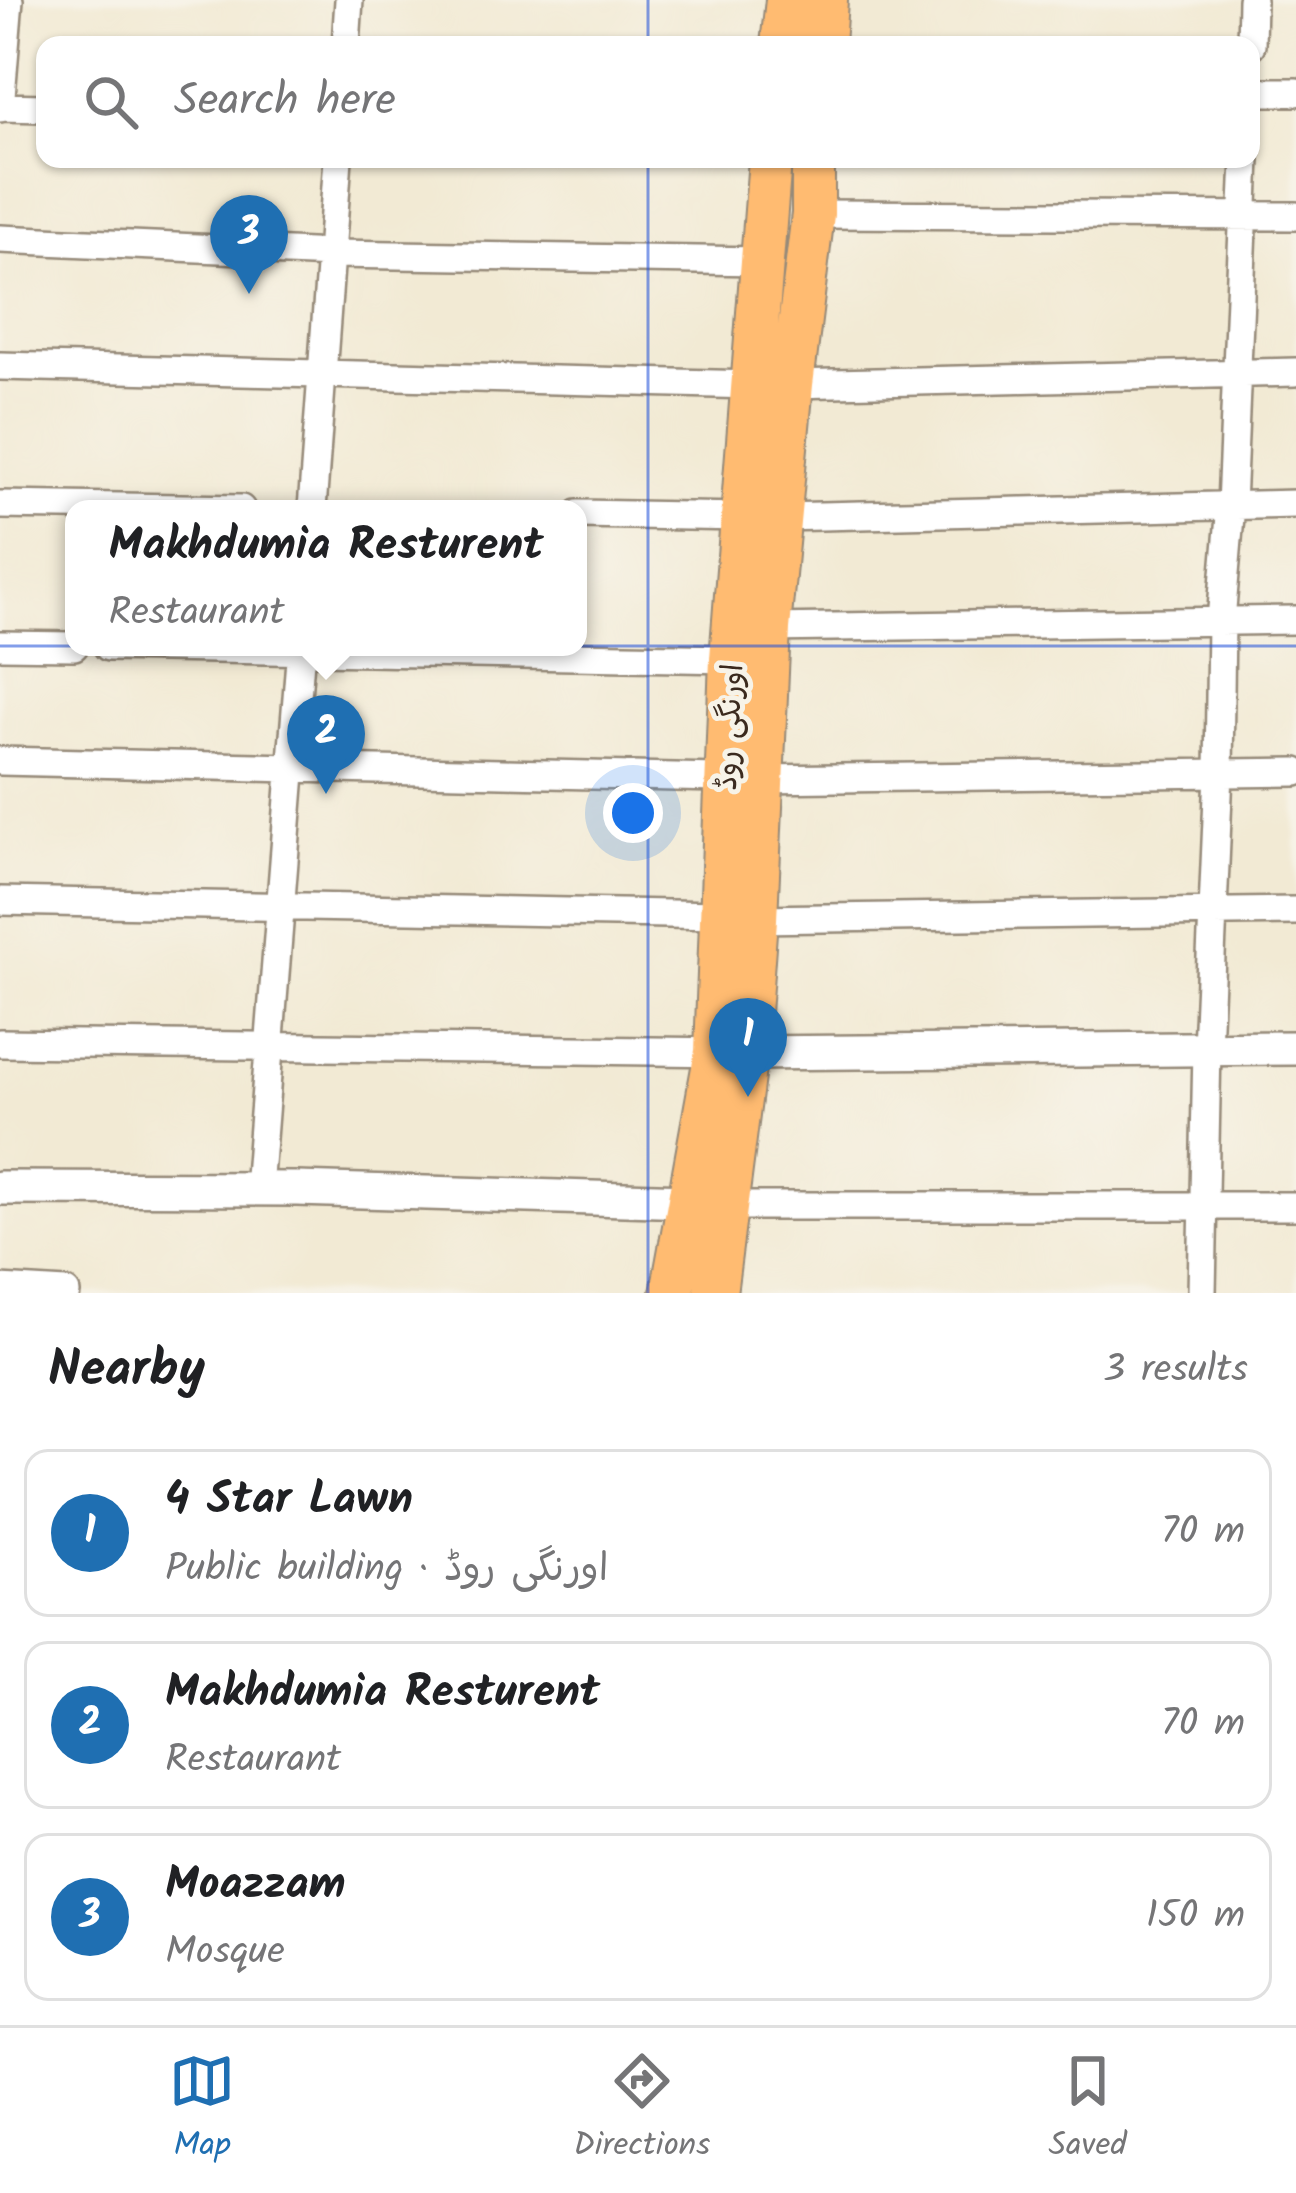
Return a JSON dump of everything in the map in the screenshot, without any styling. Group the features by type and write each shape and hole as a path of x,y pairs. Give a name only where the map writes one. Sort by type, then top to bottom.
{"main road":[{"path":"783,36 787,0"},
{"path":"824,36 826,0"},
{"name":"اورنگی روڈ","path":"769,168 761,261 773,385"},
{"name":"اورنگی روڈ","path":"743,779 731,659 762,517 773,385 813,214 813,168"},
{"name":"اورنگی روڈ","path":"715,1293 709,1203 731,1052 743,779 769,628 762,517"},
{"name":"اورنگی روڈ","path":"672,1293 709,1203"}],"street":[{"path":"9,0 0,107 36,108"},
{"path":"347,36 349,0"},
{"path":"1250,36 1252,0"},
{"path":"1260,92 1296,92"},
{"path":"313,500 337,168"},
{"path":"1202,1293 1221,620 1231,506 1246,168"},
{"path":"813,214 1296,216"},
{"path":"0,239 332,254 761,261"},
{"path":"0,366 773,385 1296,372"},
{"path":"587,514 762,517 1296,504"},
{"path":"0,506 65,507"},
{"path":"769,628 1296,620"},
{"path":"0,645 65,646"},
{"path":"258,1189 300,656"},
{"path":"587,656 731,659"},
{"path":"0,761 743,779 1296,772"},
{"path":"0,901 738,917 1296,911"},
{"path":"0,1043 731,1052 1296,1048"},
{"path":"0,1188 258,1189 709,1203 1296,1206"},
{"path":"0,1289 66,1293"}],"place":[{"name":"Moazzam","path":"249,294"},
{"name":"Makhdumia Resturent","path":"326,794"},
{"name":"4 Star Lawn","path":"748,1097"}]}
